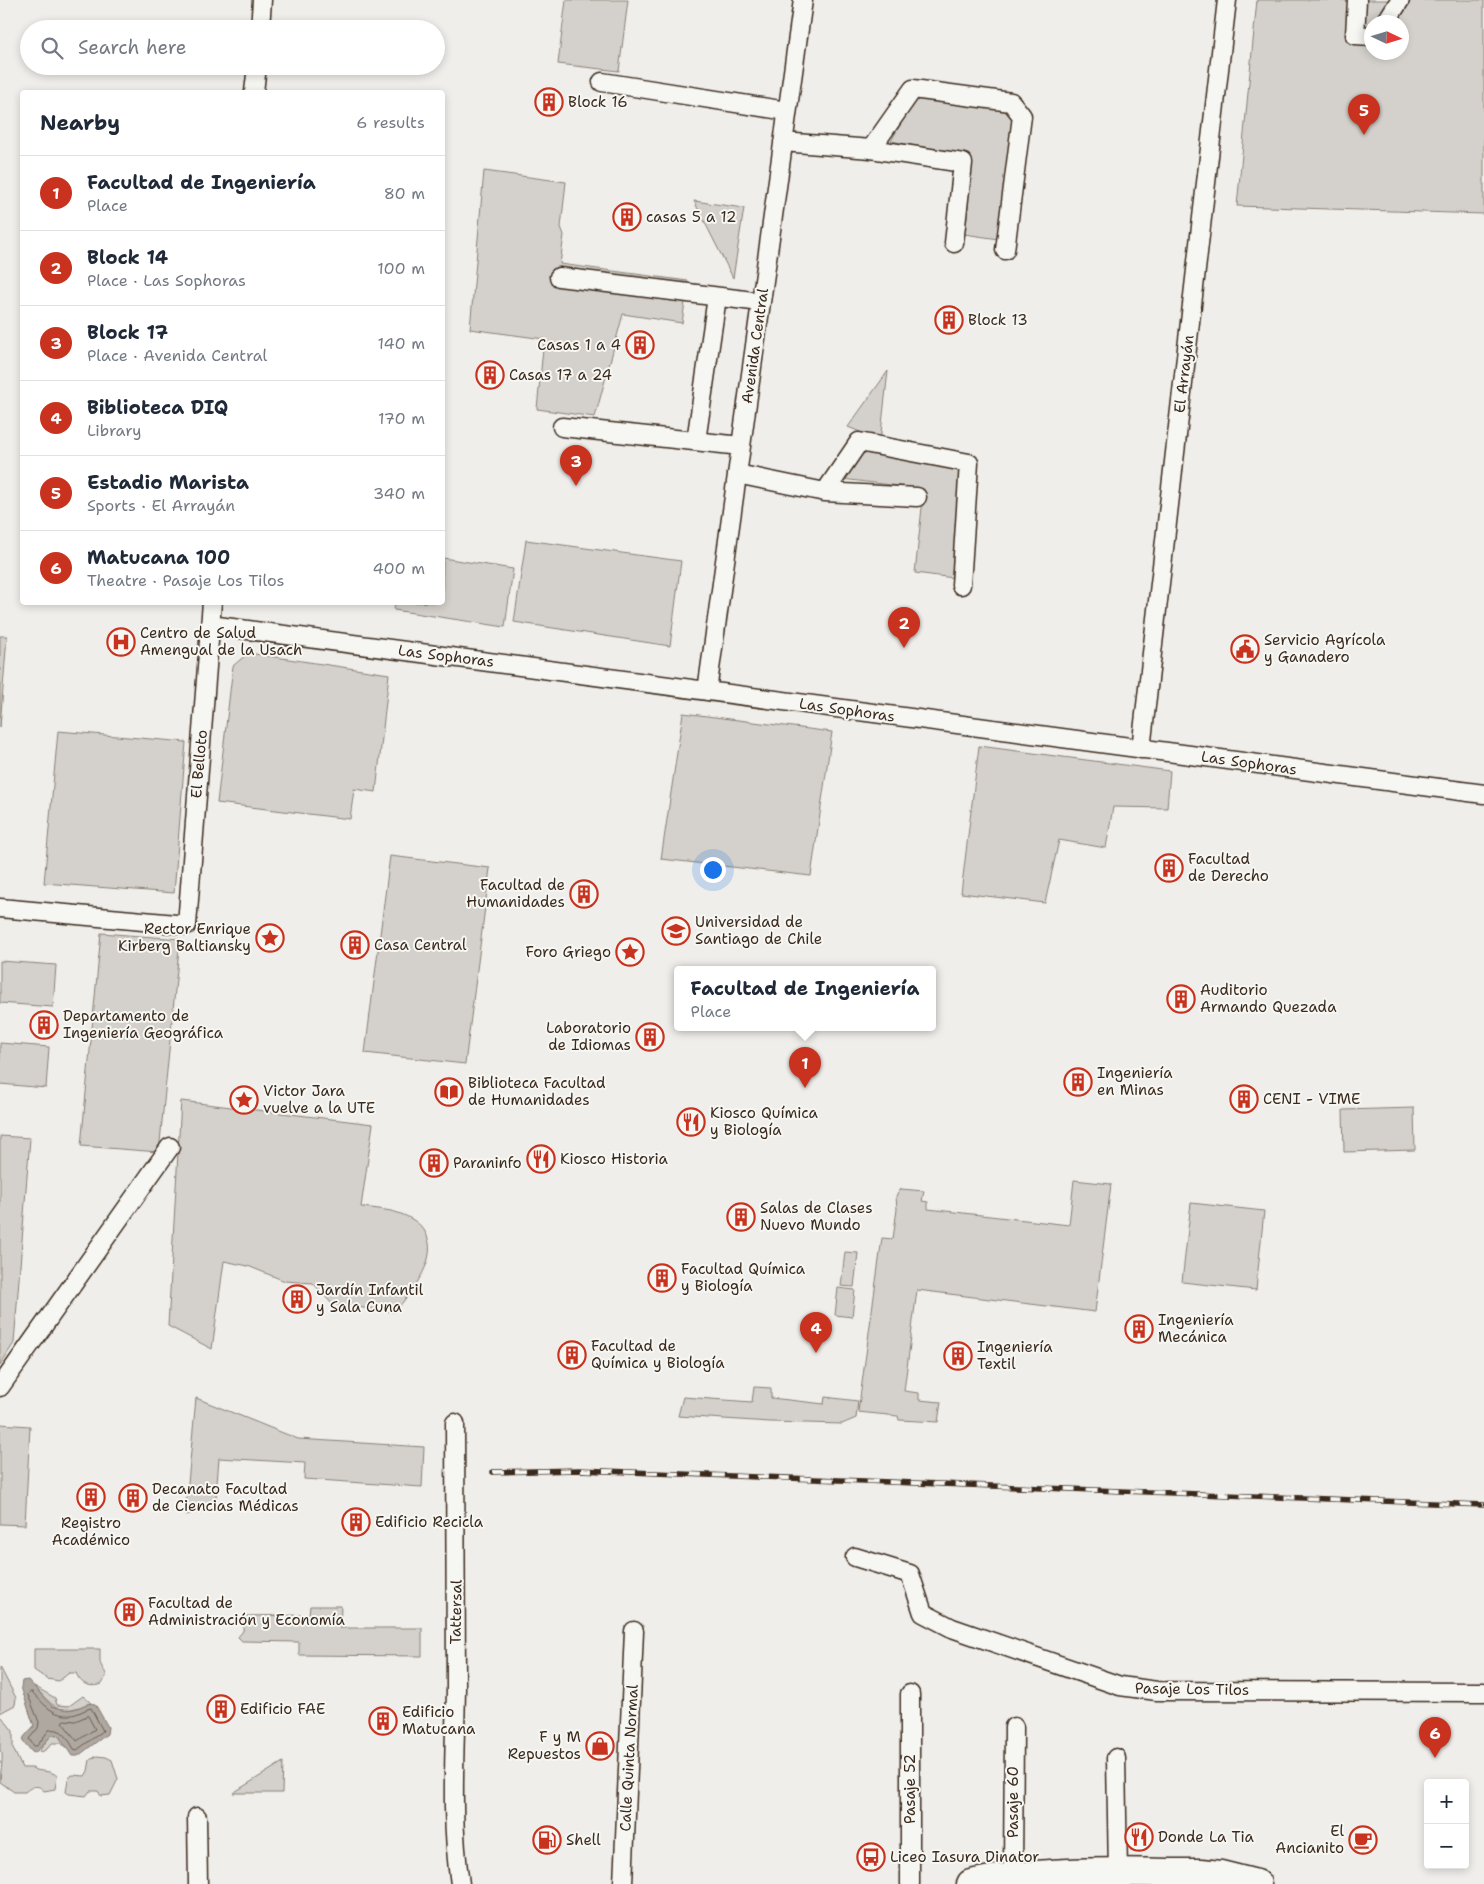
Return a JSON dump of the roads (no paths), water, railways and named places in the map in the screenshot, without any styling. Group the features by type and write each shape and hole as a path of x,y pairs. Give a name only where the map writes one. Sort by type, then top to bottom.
{"main road":[{"path":"970,1884 1013,1876 1045,1874 1129,1877 1211,1874 1257,1884"}],"street":[{"path":"261,20 262,0"},
{"name":"Avenida Central","path":"707,691 803,0"},
{"name":"El Arrayán","path":"1141,749 1227,0"},
{"path":"1357,0 1355,35 1364,36"},
{"path":"1390,15 1400,0"},
{"path":"254,90 256,75"},
{"path":"602,82 788,111"},
{"path":"871,150 913,89 1011,102 1022,116 1005,250"},
{"path":"783,142 871,150 963,163 954,243"},
{"path":"559,277 761,302"},
{"path":"696,441 717,296"},
{"path":"562,427 741,446"},
{"path":"825,492 859,442 969,463 961,585"},
{"path":"737,474 825,492 917,497"},
{"name":"El Belloto","path":"0,908 187,925 212,605"},
{"name":"Las Sophoras","path":"210,626 1484,794"},
{"path":"0,1387 170,1147"},
{"name":"Tattersal","path":"455,1422 457,1552 454,1802 456,1854 460,1884"},
{"name":"Pasaje Los Tilos","path":"855,1557 910,1574 923,1613 952,1628 1120,1686 1157,1691 1484,1692"},
{"name":"Calle Quinta Normal","path":"623,1884 634,1631"},
{"name":"Pasaje 52","path":"910,1694 910,1884"},
{"name":"Pasaje 60","path":"1013,1876 1014,1727"},
{"path":"1116,1758 1129,1877"},
{"path":"196,1817 198,1884"}],"water":[{"path":"28,1680 52,1706 71,1710 87,1704 95,1704 108,1727 107,1734 78,1756 72,1756 58,1735 52,1735 35,1753 32,1752 23,1741 24,1737 34,1726 21,1687 22,1681"}],"railway":[{"path":"493,1472 579,1470 1484,1505"}],"place":[{"name":"Block 16","path":"549,102"},
{"name":"Estadio Marista","path":"1364,135"},
{"name":"casas 5 a 12","path":"627,217"},
{"name":"Block 13","path":"949,320"},
{"name":"Casas 1 a 4","path":"640,345"},
{"name":"Casas 17 a 24","path":"490,375"},
{"name":"Block 17","path":"576,486"},
{"name":"Centro de Salud Amengual de la Usach","path":"121,642"},
{"name":"Block 14","path":"904,648"},
{"name":"Servicio Agrícola y Ganadero","path":"1245,649"},
{"name":"Facultad de Derecho","path":"1169,868"},
{"name":"Facultad de Humanidades","path":"584,894"},
{"name":"Universidad de Santiago de Chile","path":"676,931"},
{"name":"Rector Enrique Kirberg Baltiansky","path":"270,938"},
{"name":"Casa Central","path":"355,945"},
{"name":"Foro Griego","path":"630,952"},
{"name":"Auditorio Armando Quezada","path":"1181,999"},
{"name":"Departamento de Ingeniería Geográfica","path":"44,1025"},
{"name":"Laboratorio de Idiomas","path":"650,1037"},
{"name":"Ingeniería en Minas","path":"1078,1082"},
{"name":"Facultad de Ingeniería","path":"805,1088"},
{"name":"Biblioteca Facultad de Humanidades","path":"449,1092"},
{"name":"CENI - VIME","path":"1244,1099"},
{"name":"Victor Jara vuelve a la UTE","path":"244,1100"},
{"name":"Kiosco Química y Biología","path":"691,1122"},
{"name":"Kiosco Historia","path":"541,1159"},
{"name":"Paraninfo","path":"434,1163"},
{"name":"Salas de Clases Nuevo Mundo","path":"741,1217"},
{"name":"Facultad Química y Biología","path":"662,1278"},
{"name":"Jardín Infantil y Sala Cuna","path":"297,1299"},
{"name":"Ingeniería Mecánica","path":"1139,1329"},
{"name":"Biblioteca DIQ","path":"816,1353"},
{"name":"Facultad de Química y Biología","path":"572,1355"},
{"name":"Ingeniería Textil","path":"958,1356"},
{"name":"Registro Académico","path":"91,1497"},
{"name":"Decanato Facultad de Ciencias Médicas","path":"133,1498"},
{"name":"Edificio Recicla","path":"356,1522"},
{"name":"Facultad de Administración y Economía","path":"129,1612"},
{"name":"Edificio FAE","path":"221,1709"},
{"name":"Edificio Matucana","path":"383,1721"},
{"name":"F y M Repuestos","path":"600,1746"},
{"name":"Matucana 100","path":"1435,1758"},
{"name":"Donde La Tia","path":"1139,1837"},
{"name":"Shell","path":"547,1840"},
{"name":"El Ancianito","path":"1363,1840"},
{"name":"Liceo Iasura Dinator","path":"871,1857"}]}
